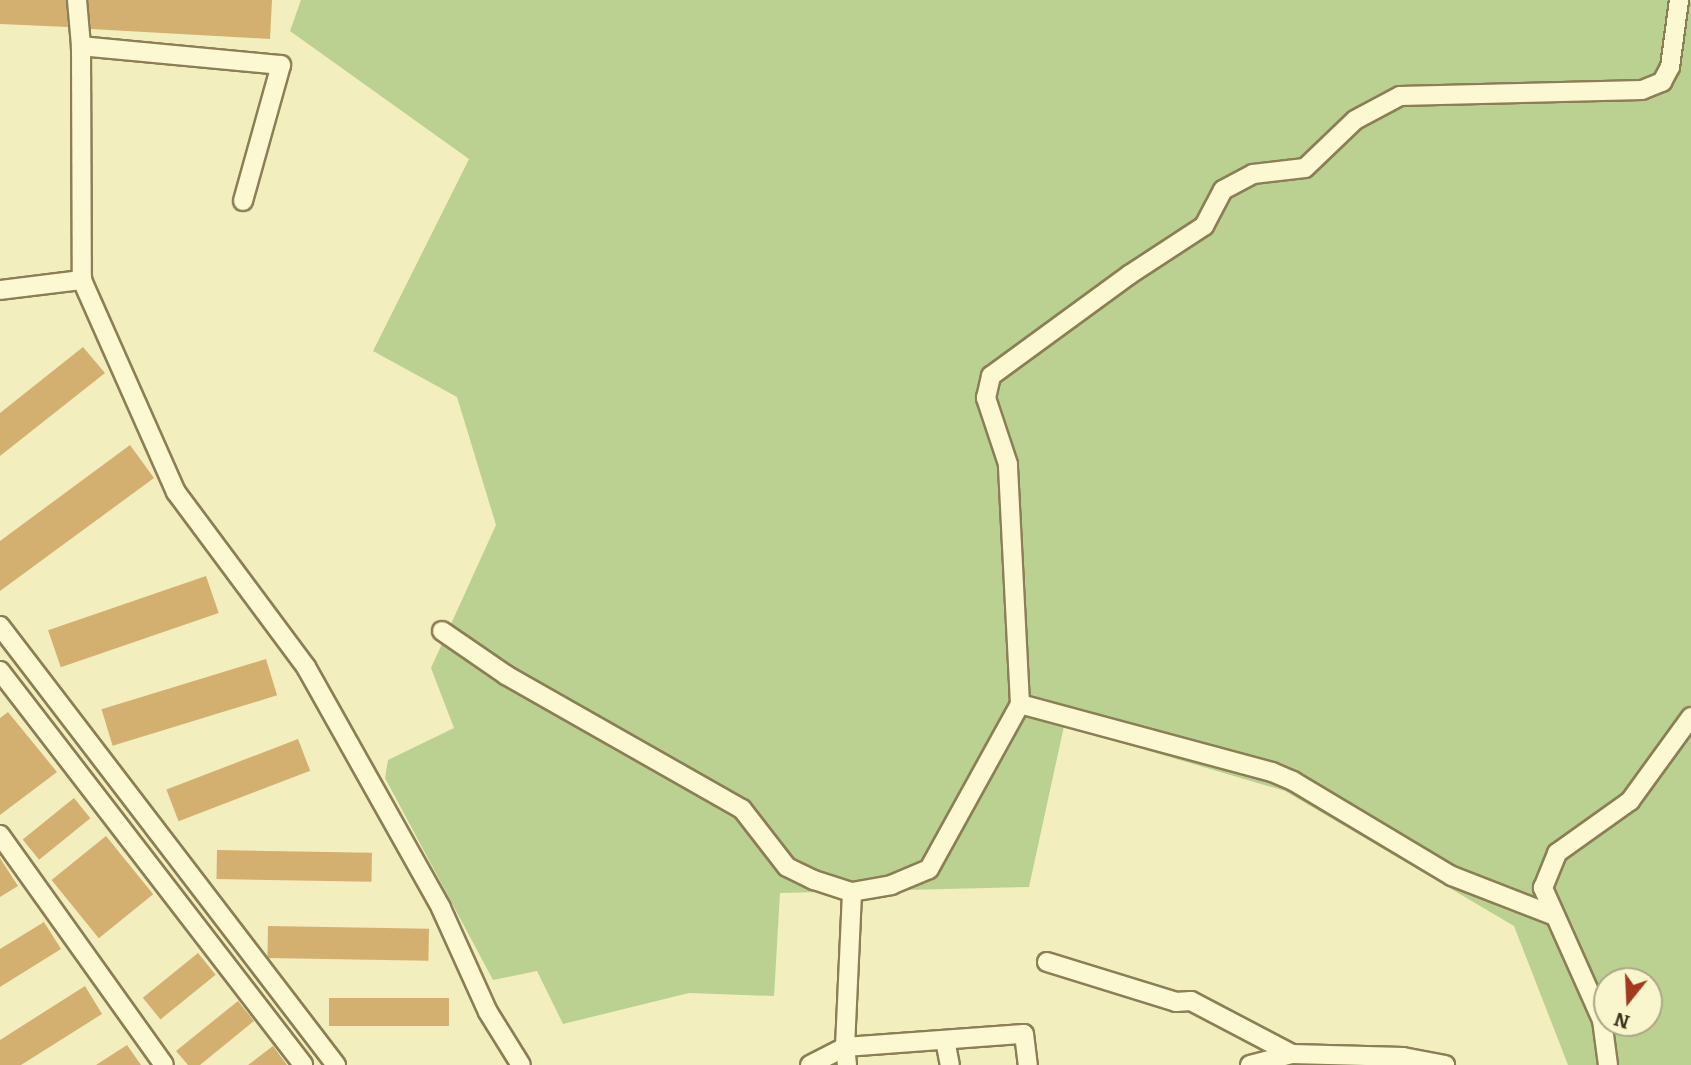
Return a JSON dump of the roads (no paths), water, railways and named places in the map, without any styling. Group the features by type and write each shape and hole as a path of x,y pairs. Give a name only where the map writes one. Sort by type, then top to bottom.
{"street":[{"path":"77,0 81,46 82,280 176,492 306,667 441,908 488,1012 521,1065"},
{"path":"442,631 506,675 742,809 787,867 814,880 852,892 891,885 929,869 1020,704 1008,464 986,398 991,376 1129,275 1204,226 1223,190 1252,174 1306,168 1355,120 1400,96 1642,90 1662,82 1670,67 1679,0"},
{"path":"81,46 281,65 243,201"},
{"path":"0,290 82,280"},
{"path":"0,626 336,1065"},
{"path":"0,671 303,1065"},
{"path":"1020,704 1272,772 1293,781 1452,876 1555,916"},
{"path":"1608,1065 1602,1020 1543,888 1557,853 1630,801 1691,717"},
{"path":"0,835 164,1065"},
{"path":"846,1056 852,892"},
{"path":"1047,962 1176,1002 1192,1001 1292,1054"},
{"path":"810,1065 846,1056 946,1040 1024,1034 1028,1065"},
{"path":"946,1040 950,1065"},
{"path":"1250,1065 1292,1054 1403,1057 1446,1065"}]}
